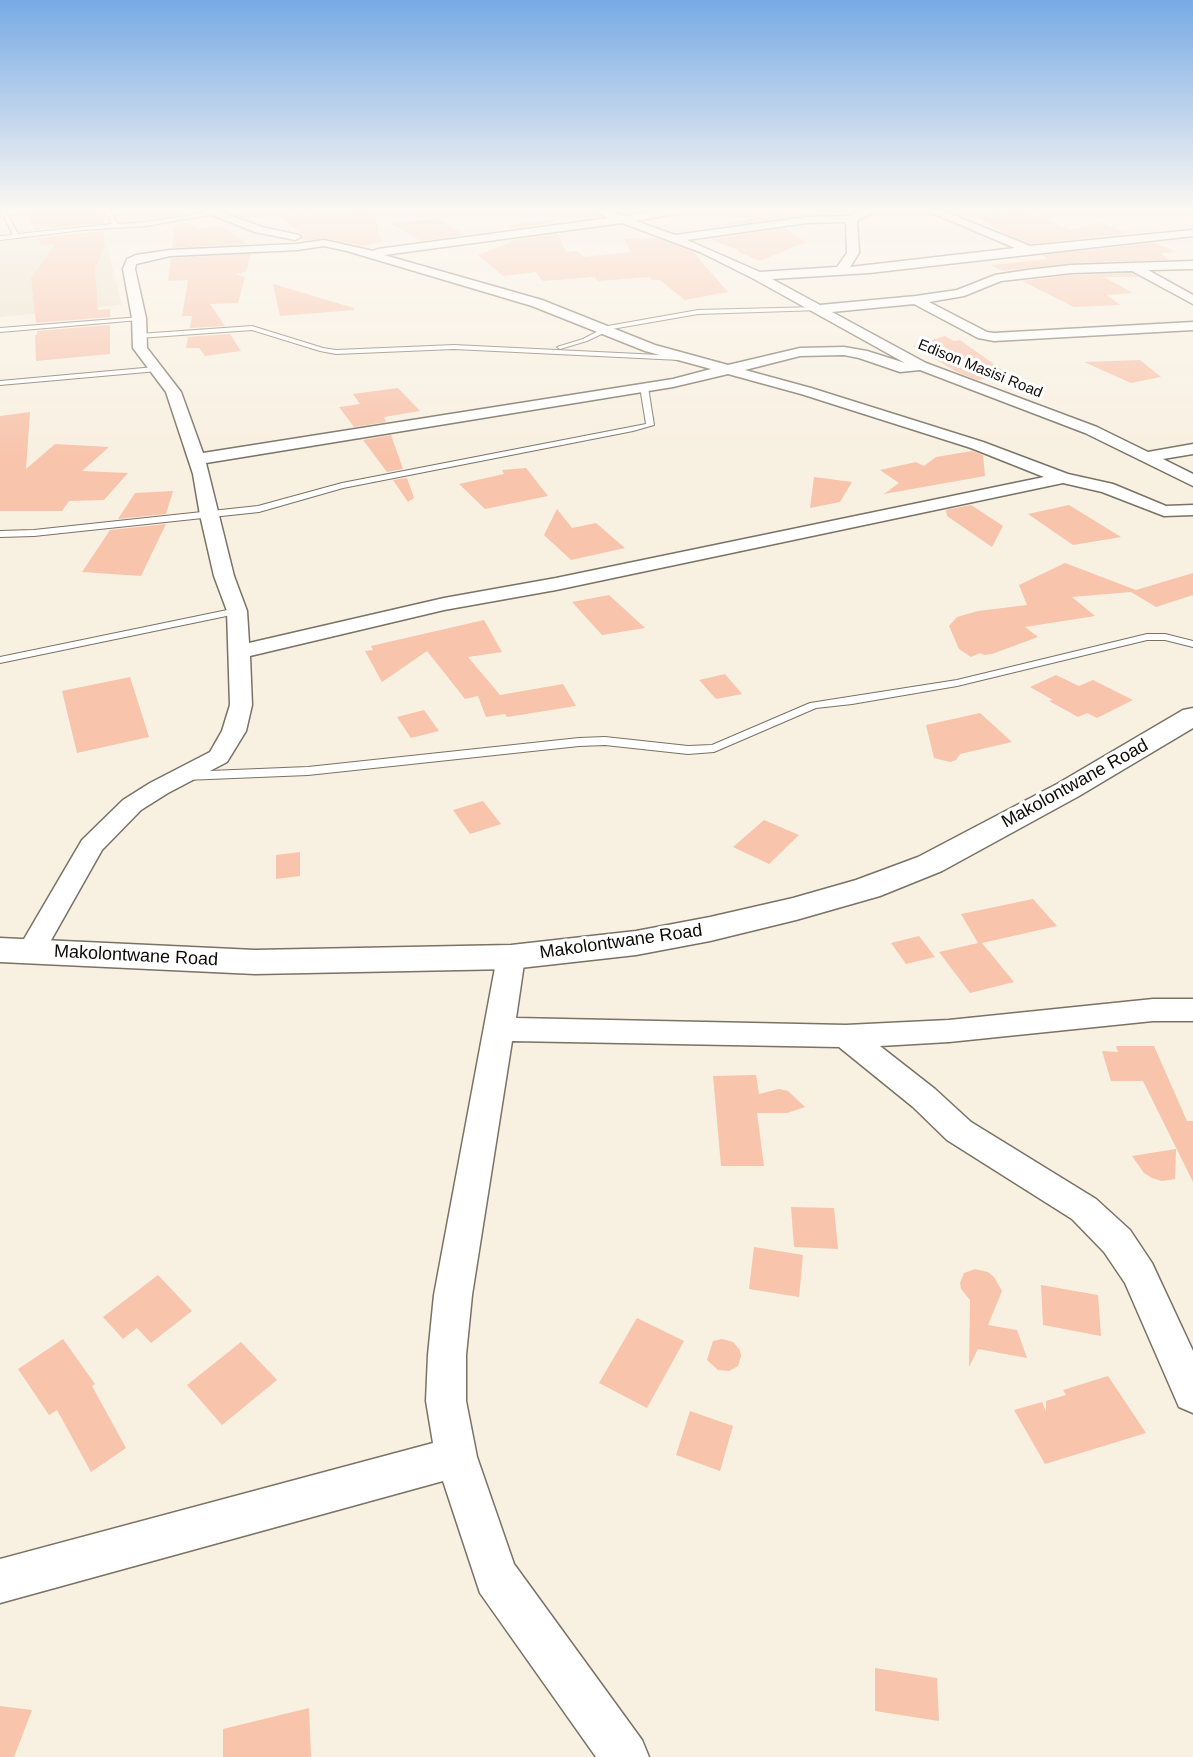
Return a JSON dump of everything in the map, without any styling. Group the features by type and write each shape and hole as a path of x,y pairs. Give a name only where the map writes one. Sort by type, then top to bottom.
{"main road":[{"name":"Makolontwane Road","path":"16,950 255,962 511,957 636,943 710,929 796,909 868,888 930,864 1068,790 1193,716"}],"street":[{"path":"16,950 91,846 132,805 159,788 219,757 234,731 241,705 237,611 224,576 209,515 206,490 173,392 140,348 139,318 133,291"},
{"path":"497,291 537,303 680,358 806,392 965,442 1063,478 1107,488 1164,511 1193,510"},
{"name":"Edison Masisi Road","path":"785,291 921,366 1091,430 1193,481"},
{"path":"818,309 916,300 965,291"},
{"path":"1177,291 1193,300"},
{"path":"916,300 983,335 994,337 1193,326"},
{"path":"197,459 644,387 727,371 800,352 826,350 862,354 900,368 921,366"},
{"path":"1147,457 1193,450"},
{"path":"238,652 444,604 556,584 1063,478"},
{"path":"511,957 453,1295 447,1355 446,1401 456,1457 496,1577 625,1757"},
{"path":"498,1029 846,1036 949,1031 1153,1010 1193,1010"},
{"path":"846,1036 924,1098 959,1131 1084,1209 1117,1241 1139,1274 1193,1394"},
{"path":"0,1581 456,1457"}],"lane":[{"path":"546,350 585,340 603,330 698,312 818,309"},
{"path":"0,330 139,318"},
{"path":"139,336 252,328 322,350 336,352 442,347 546,350 680,358"},
{"path":"0,383 155,369"},
{"path":"0,534 34,533 259,509 342,486 650,425 644,387"},
{"path":"0,660 237,611"},
{"path":"185,776 308,771 579,742 605,741 688,750 714,747 739,739 814,705 852,701 957,683 1147,637 1165,637 1193,644"}],"shaded area":[{"path":"0,291 118,291 122,305 0,317"}],"building":[{"path":"32,291 97,291 98,310 110,309 110,317 36,323"},
{"path":"186,291 241,291 238,303 210,304 225,326 190,328 192,316 182,316"},
{"path":"275,291 297,291 354,308 354,310 280,316"},
{"path":"674,291 728,292 685,300"},
{"path":"1042,291 1129,291 1133,293 1106,295 1121,305 1074,307"},
{"path":"110,325 110,354 36,361 35,335 37,331"},
{"path":"230,334 241,351 205,356 199,348 186,348 188,337"},
{"path":"945,336 954,341 960,340 1008,374 977,380 957,372 913,346"},
{"path":"1140,360 1161,377 1131,383 1084,362"},
{"path":"398,388 420,411 384,417 386,422 354,427 339,407 360,404 353,394"},
{"path":"30,412 26,469 55,444 109,447 82,471 128,473 104,500 69,501 62,511 0,511 0,416"},
{"path":"391,435 403,469 387,472 363,440"},
{"path":"972,451 983,455 985,476 884,494 899,483 880,470 916,462 924,466 936,457"},
{"path":"526,468 548,496 485,509 459,484 504,474 502,470"},
{"path":"814,477 852,482 840,502 810,508"},
{"path":"407,478 414,498 408,502 393,480"},
{"path":"173,491 166,514 118,519 135,493"},
{"path":"971,505 1003,526 992,547 947,516 946,510"},
{"path":"1069,505 1121,537 1073,545 1028,514"},
{"path":"557,509 572,528 596,523 625,548 571,560 544,535"},
{"path":"166,524 141,576 82,572 110,530"},
{"path":"1065,563 1136,590 1193,573 1193,595 1156,607 1131,592 1072,597 1095,616 1025,627 1038,637 992,654 980,653 971,657 959,649 949,626 957,617 978,611 1027,605 1019,585"},
{"path":"609,595 645,628 602,635 572,602"},
{"path":"484,620 502,652 468,657 500,695 563,684 576,706 507,717 505,714 486,717 478,696 465,699 427,651 382,682 365,651 373,650 371,646"},
{"path":"725,674 742,694 716,699 699,680"},
{"path":"1056,675 1079,686 1093,680 1133,700 1097,718 1087,713 1078,717 1049,701 1053,700 1030,687"},
{"path":"130,677 149,737 77,753 62,691"},
{"path":"424,710 439,731 411,738 397,717"},
{"path":"980,713 1012,742 960,754 956,760 950,762 934,758 926,725"},
{"path":"483,801 501,824 470,834 453,810"},
{"path":"764,820 799,835 769,864 733,847"},
{"path":"300,852 300,876 276,879 276,855"},
{"path":"1033,899 1057,926 982,943 1014,982 970,993 939,952 978,943 961,914"},
{"path":"919,936 935,957 906,964 891,943"},
{"path":"1116,1046 1154,1046 1187,1121 1193,1121 1193,1182 1143,1081 1111,1081 1102,1051 1118,1052"},
{"path":"756,1075 759,1094 779,1089 788,1091 805,1107 787,1113 757,1113 764,1166 721,1166 713,1076"},
{"path":"1176,1149 1175,1179 1162,1181 1152,1178 1144,1173 1132,1156"},
{"path":"791,1207 834,1208 838,1249 794,1247"},
{"path":"754,1247 803,1255 799,1297 749,1289"},
{"path":"975,1269 988,1272 994,1277 1002,1291 988,1325 1017,1330 1027,1358 978,1349 969,1367 970,1300 961,1289 960,1283 964,1273"},
{"path":"158,1275 192,1311 151,1343 137,1328 123,1339 103,1317"},
{"path":"1041,1285 1098,1295 1101,1336 1043,1325"},
{"path":"637,1318 684,1341 647,1408 599,1383"},
{"path":"63,1339 95,1384 92,1386 126,1448 91,1472 57,1410 49,1415 18,1369"},
{"path":"722,1339 733,1342 740,1350 738,1366 729,1371 718,1370 707,1360 713,1341"},
{"path":"241,1342 277,1380 222,1425 187,1385"},
{"path":"1108,1376 1146,1433 1045,1464 1014,1410 1042,1402 1046,1412 1046,1401 1066,1395 1063,1390"},
{"path":"690,1411 733,1426 720,1471 676,1455"},
{"path":"875,1668 937,1678 939,1721 875,1711"},
{"path":"0,1706 32,1710 14,1757 0,1757"},
{"path":"309,1708 311,1757 223,1757 223,1729"}]}
